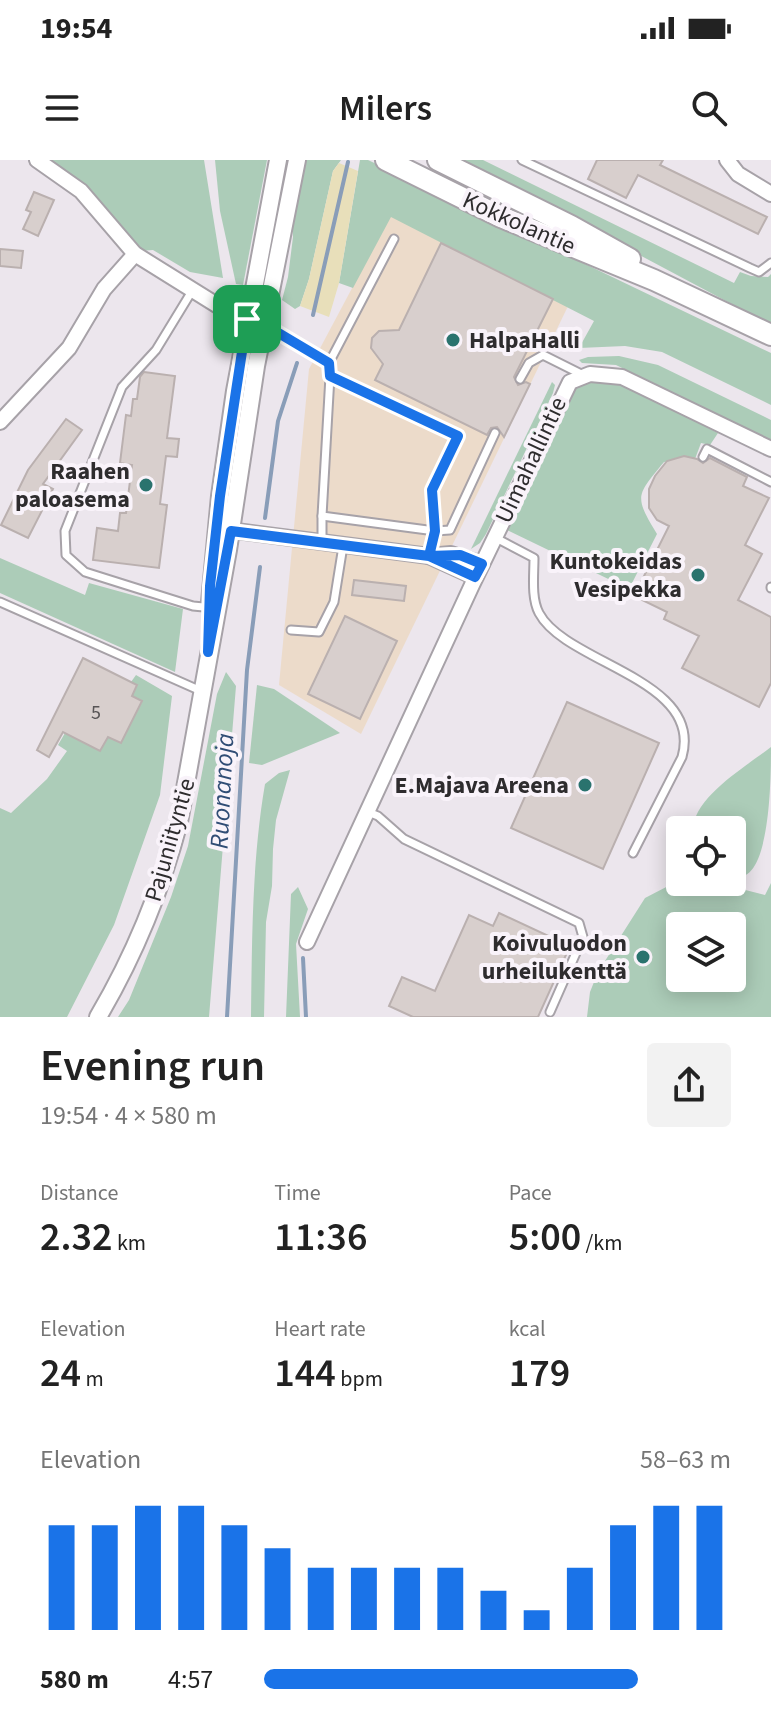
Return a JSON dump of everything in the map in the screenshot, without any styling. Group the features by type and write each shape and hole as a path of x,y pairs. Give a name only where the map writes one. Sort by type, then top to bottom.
{"main road":[{"name":"Kokkolantie","path":"386,160 501,217 654,280 771,335"},
{"name":"Kokkolantie","path":"438,160 585,234 640,265 654,280"}],"street":[{"path":"37,160 81,191 135,254 228,312 265,325"},
{"name":"Pajuniityntie","path":"98,1017 145,924 170,857 187,786 224,530 247,319 278,160"},
{"name":"Pajuniityntie","path":"224,530 297,160"},
{"path":"728,160 738,174 771,194"},
{"path":"0,422 69,348 104,289 135,254"},
{"name":"Uimahallintie","path":"307,942 564,389 583,375 601,373 622,377 771,449"},
{"path":"224,530 429,556 460,555 478,571"}],"lane":[{"path":"522,160 759,272 771,263"},
{"path":"322,543 329,363 394,239"},
{"path":"192,291 156,350 122,387 65,531 66,555 85,572 193,606 213,608"},
{"path":"265,325 329,363"},
{"path":"520,379 529,363 543,355 583,375"},
{"path":"330,376 458,436 432,490 435,531 429,556"},
{"path":"322,516 435,531 450,530 495,433"},
{"path":"703,457 707,449 771,482"},
{"path":"494,537 534,558 535,603 548,625 576,646 639,680 675,712 684,731 686,744 682,757 633,853"},
{"path":"291,630 319,632 334,602 343,546"},
{"path":"0,602 203,692"},
{"path":"366,811 378,816 404,839 579,923 583,937 550,1012"}],"shaded area":[{"path":"392,213 570,302 361,734 279,685 309,369"}],"green space":[{"path":"50,160 204,160 223,278 190,272 153,250 139,251 91,192"},
{"path":"215,160 267,160 243,285 236,284 220,211"},
{"path":"305,160 341,160 333,171 309,279 300,306 295,309 282,300 288,277 292,222"},
{"path":"360,160 368,160 771,353 771,405 662,352 625,346 579,348 594,321 391,217 353,288 339,283"},
{"path":"461,160 483,160 734,283 740,272 751,276 768,277 771,274 771,325"},
{"path":"619,356 658,365 771,420 771,441 616,365 582,363 579,360"},
{"path":"602,381 631,387 718,433 710,445 701,443 695,459 664,462 643,490 644,512 657,534 629,589 507,530 569,394 582,384"},
{"path":"552,382 555,385 553,393 486,534 471,549"},
{"path":"0,558 85,595 89,583 183,609 175,672 0,593"},
{"path":"226,672 236,686 209,1017 118,1017 129,1000 188,846 217,694"},
{"path":"136,675 172,696 160,795 114,925 67,1017 0,1017 0,808 11,813 47,779 67,751 58,745 65,733 100,751 108,737 121,743 142,702 132,696 137,686 131,682"},
{"path":"257,685 274,689 340,733 262,765 249,763"},
{"path":"771,747 766,828 755,866 746,874 746,816 696,816 723,783"},
{"path":"290,770 276,820 272,886 266,922 264,1017 251,1017 255,871 265,784 279,773"},
{"name":"Koivuluodon urheilukenttä","path":"771,883 771,1017 587,1017 590,992 598,972 645,898 666,887 666,896 746,896 746,890 765,895"},
{"path":"298,887 308,909 296,944 300,1017 286,1017 291,894"}],"sand":[{"path":"339,163 358,171 339,283 329,317 300,306 333,171"}],"building":[{"path":"597,160 663,160 660,165 767,217 758,234 638,175 626,198 588,179"},
{"path":"34,192 54,200 38,236 23,229 31,212 26,210"},
{"name":"HalpaHalli","path":"441,243 553,299 514,377 518,385 530,384 504,437 497,427 491,428 487,435 375,380 383,364 371,348 372,338 379,331 399,330"},
{"path":"0,249 23,251 21,268 0,266"},
{"name":"Raahen paloasema","path":"144,372 175,376 167,438 179,439 177,457 166,456 160,504 167,505 159,568 93,560 97,528 118,531 120,513 126,513 132,465 120,463 126,415 131,416 133,399 137,399 140,377"},
{"path":"66,419 82,430 43,484 53,489 28,538 1,525 28,470"},
{"name":"Kuntokeidas Vesipekka","path":"684,456 703,463 710,458 747,477 743,486 769,498 745,545 762,554 738,600 771,617 771,683 759,707 682,668 699,636 664,619 667,612 634,596 669,526 657,520 649,508 649,489 667,461"},
{"path":"354,580 406,586 404,601 352,595"},
{"path":"345,616 397,641 360,719 308,694"},
{"path":"83,658 137,685 132,696 142,701 121,743 108,737 100,751 63,732 49,757 37,750"},
{"name":"E.Majava Areena","path":"567,702 659,743 603,869 511,828"},
{"path":"499,913 570,946 538,1017 413,1017 389,1006 402,977 435,991 469,915 493,926"}],"waterway":[{"name":"Ruonanoja","path":"313,315 348,162"},
{"name":"Ruonanoja","path":"265,518 278,421 297,363"},
{"name":"Ruonanoja","path":"227,1017 247,670 260,567"},
{"path":"303,958 306,1017"}],"place":[{"name":"HalpaHalli","path":"453,340"},
{"name":"Raahen paloasema","path":"146,485"},
{"name":"Kuntokeidas Vesipekka","path":"698,575"},
{"name":"E.Majava Areena","path":"585,785"},
{"name":"Koivuluodon urheilukenttä","path":"643,957"}],"route":[{"path":"247,319 220,496 210,586 208,652 231,531 429,556 475,577 482,564 460,555 429,556 435,531 432,490 458,436 330,376 329,363 265,325 247,319"}]}
